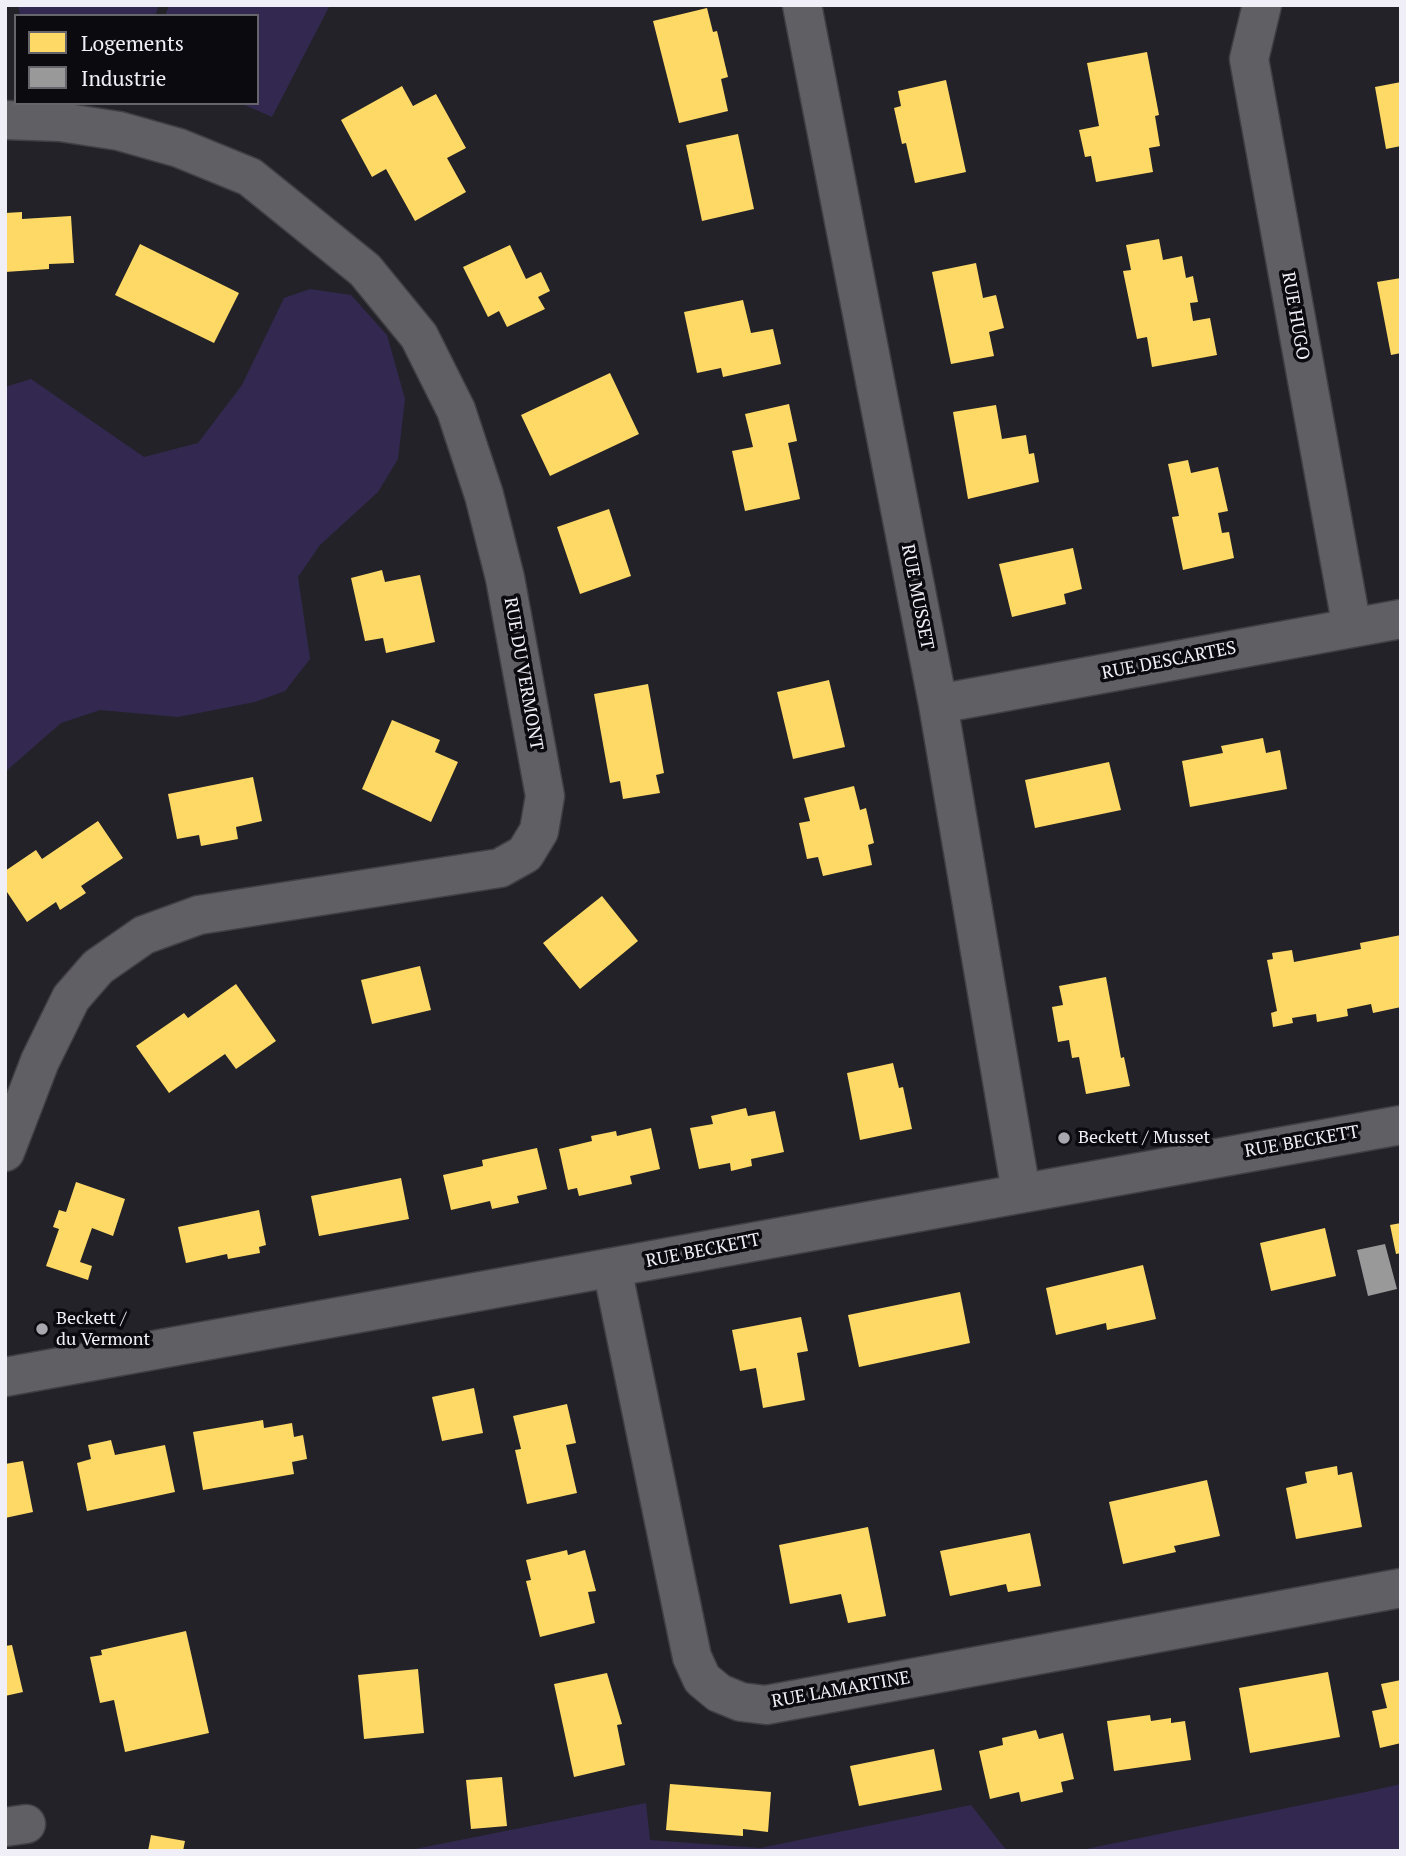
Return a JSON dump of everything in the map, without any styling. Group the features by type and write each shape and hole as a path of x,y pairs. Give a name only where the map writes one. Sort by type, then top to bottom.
{"street":[{"name":"RUE MUSSET","path":"802,5 938,704 1021,1192"},
{"name":"RUE HUGO","path":"1262,5 1249,59 1352,628"},
{"name":"RUE DU VERMONT","path":"5,120 61,122 119,131 179,148 250,177 365,270 419,336 456,410 484,495 505,578 545,796 539,831 525,854 500,868 199,915 144,935 98,967 71,998 40,1061 5,1152"},
{"name":"RUE DESCARTES","path":"938,704 1401,618"},
{"name":"RUE BECKETT","path":"5,1377 1401,1125"},
{"name":"RUE LAMARTINE","path":"612,1268 692,1657 702,1679 719,1693 741,1702 766,1704 1401,1588"}],"shaded area":[{"path":"18,5 159,5 156,14 20,14"},
{"path":"169,5 330,5 272,117 245,105 259,105 259,14 166,14"},
{"path":"310,289 351,295 387,335 405,399 398,459 378,492 320,545 298,577 310,659 285,691 255,702 178,717 100,710 61,723 5,772 5,387 31,379 144,457 198,443 242,385 284,298"},
{"path":"1401,1784 1401,1851 1076,1851 1375,1790"},
{"path":"646,1803 650,1840 760,1848 971,1805 1007,1851 405,1851"}],"building: Logements":[{"path":"707,8 713,32 717,31 728,77 721,79 728,111 679,123 653,21"},
{"path":"1147,52 1159,115 1155,116 1160,146 1149,148 1153,172 1096,182 1091,156 1085,157 1079,130 1099,126 1087,63"},
{"path":"946,80 966,172 915,183 906,143 902,144 894,108 901,106 898,91"},
{"path":"1401,82 1401,146 1386,149 1375,87"},
{"path":"402,86 413,106 436,94 466,148 447,158 466,192 415,221 386,169 372,177 341,120"},
{"path":"738,134 754,209 702,221 686,145"},
{"path":"22,212 22,219 71,216 74,263 49,264 49,269 5,272 5,213"},
{"path":"1159,239 1163,260 1182,256 1186,278 1193,276 1198,302 1190,303 1193,321 1210,318 1217,355 1152,367 1147,337 1137,339 1123,271 1131,270 1126,245"},
{"path":"140,244 239,293 214,343 115,295"},
{"path":"510,245 526,279 541,272 550,291 538,297 545,309 507,327 499,311 488,317 463,267"},
{"path":"976,263 983,298 996,295 1004,328 989,332 994,356 951,364 932,272"},
{"path":"1401,278 1401,353 1391,355 1377,282"},
{"path":"743,300 751,333 773,329 781,364 723,377 721,368 697,373 684,312"},
{"path":"610,373 639,434 550,476 521,415"},
{"path":"789,404 797,441 788,443 800,499 745,511 732,451 753,447 745,414"},
{"path":"996,405 1002,439 1026,435 1029,454 1034,453 1039,482 968,499 953,412"},
{"path":"1188,460 1191,473 1218,467 1228,511 1218,513 1222,533 1229,532 1234,558 1183,570 1172,517 1179,516 1168,464"},
{"path":"609,509 631,576 580,594 557,527"},
{"path":"1073,548 1082,589 1064,594 1066,604 1012,617 999,564"},
{"path":"382,570 385,582 420,575 435,642 386,653 383,638 365,641 351,578"},
{"path":"829,680 845,747 793,759 777,692"},
{"path":"648,684 664,773 656,775 660,793 623,799 620,781 610,783 594,694"},
{"path":"392,720 440,740 435,752 458,762 431,822 362,789"},
{"path":"1263,738 1266,753 1280,750 1287,789 1190,807 1182,761 1223,753 1221,746"},
{"path":"1109,762 1121,810 1035,828 1025,780"},
{"path":"253,777 262,821 236,827 238,839 201,846 199,835 177,839 168,794"},
{"path":"854,786 860,810 866,808 874,843 868,845 872,865 823,876 818,857 807,859 799,823 810,821 804,798"},
{"path":"98,821 123,858 81,886 86,893 60,910 56,902 27,922 5,889 5,871 36,850 42,859"},
{"path":"602,896 638,941 580,989 543,943"},
{"path":"1401,935 1401,1007 1373,1013 1371,1004 1347,1009 1348,1016 1317,1022 1316,1014 1292,1018 1293,1023 1273,1027 1271,1013 1277,1011 1267,960 1273,959 1272,953 1292,950 1294,962 1361,949 1360,943"},
{"path":"420,966 431,1010 372,1024 361,980"},
{"path":"1106,977 1121,1058 1124,1057 1130,1086 1086,1094 1079,1057 1072,1058 1069,1040 1058,1042 1052,1007 1063,1005 1059,986"},
{"path":"236,984 276,1041 236,1069 225,1054 169,1093 136,1046 184,1013 188,1018"},
{"path":"893,1063 899,1088 903,1087 912,1129 860,1140 847,1073"},
{"path":"746,1108 748,1116 775,1111 784,1152 751,1159 752,1166 731,1171 730,1163 699,1169 690,1128 713,1124 711,1116"},
{"path":"651,1128 660,1169 630,1176 632,1184 579,1196 577,1188 568,1190 559,1149 592,1141 591,1136 616,1131 617,1136"},
{"path":"537,1148 547,1189 517,1196 519,1203 492,1209 490,1201 451,1210 443,1175 483,1166 482,1160"},
{"path":"401,1178 409,1219 319,1236 311,1196"},
{"path":"76,1182 125,1199 113,1236 92,1228 80,1262 92,1266 88,1280 46,1266 59,1229 53,1227 59,1210 66,1212"},
{"path":"259,1210 266,1245 259,1247 260,1253 228,1259 227,1254 186,1263 178,1227"},
{"path":"1401,1223 1401,1253 1396,1254 1390,1225"},
{"path":"1325,1228 1336,1276 1271,1291 1260,1243"},
{"path":"1143,1265 1156,1319 1107,1330 1106,1323 1056,1335 1046,1288"},
{"path":"960,1292 970,1343 859,1367 848,1315"},
{"path":"801,1317 808,1351 797,1353 805,1400 763,1408 756,1368 740,1371 732,1330"},
{"path":"474,1388 483,1433 442,1441 432,1397"},
{"path":"567,1404 576,1443 566,1445 577,1493 527,1504 515,1450 521,1449 513,1416"},
{"path":"263,1420 264,1428 292,1423 294,1437 303,1435 307,1459 292,1462 294,1474 203,1490 193,1432"},
{"path":"111,1440 115,1455 165,1445 175,1492 87,1511 77,1463 91,1459 88,1445"},
{"path":"23,1461 33,1512 5,1518 5,1464"},
{"path":"1337,1466 1338,1475 1352,1472 1362,1527 1296,1539 1286,1488 1307,1483 1305,1472"},
{"path":"1207,1480 1220,1536 1174,1546 1176,1552 1123,1564 1109,1502"},
{"path":"868,1527 886,1616 848,1623 841,1594 790,1604 779,1545"},
{"path":"1030,1533 1041,1586 1008,1592 1006,1584 950,1596 940,1551"},
{"path":"567,1550 568,1555 585,1550 596,1591 588,1592 595,1623 540,1637 526,1581 531,1580 526,1560"},
{"path":"186,1631 209,1733 125,1752 114,1700 100,1703 90,1657 102,1655 101,1650"},
{"path":"12,1645 23,1692 5,1696 5,1646"},
{"path":"418,1669 424,1733 364,1739 358,1675"},
{"path":"1328,1672 1340,1737 1250,1753 1239,1688"},
{"path":"607,1673 622,1724 617,1725 625,1765 574,1777 554,1684"},
{"path":"1401,1680 1401,1743 1380,1748 1372,1711 1387,1708 1381,1684"},
{"path":"1150,1715 1151,1721 1171,1718 1171,1723 1185,1721 1191,1760 1114,1771 1107,1721"},
{"path":"1036,1730 1039,1739 1063,1733 1074,1779 1061,1782 1063,1792 1021,1802 1019,1792 990,1799 979,1751 1003,1745 1002,1738"},
{"path":"934,1749 942,1790 859,1806 850,1766"},
{"path":"502,1777 507,1826 471,1829 466,1780"},
{"path":"670,1784 771,1792 768,1832 743,1829 743,1836 666,1830"},
{"path":"151,1835 185,1841 183,1851 148,1851"}],"building: Industrie":[{"path":"1385,1244 1397,1289 1368,1296 1357,1250"}],"place":[{"name":"Beckett / Musset","path":"1064,1138"},
{"name":"Beckett / du Vermont","path":"42,1329"}]}
